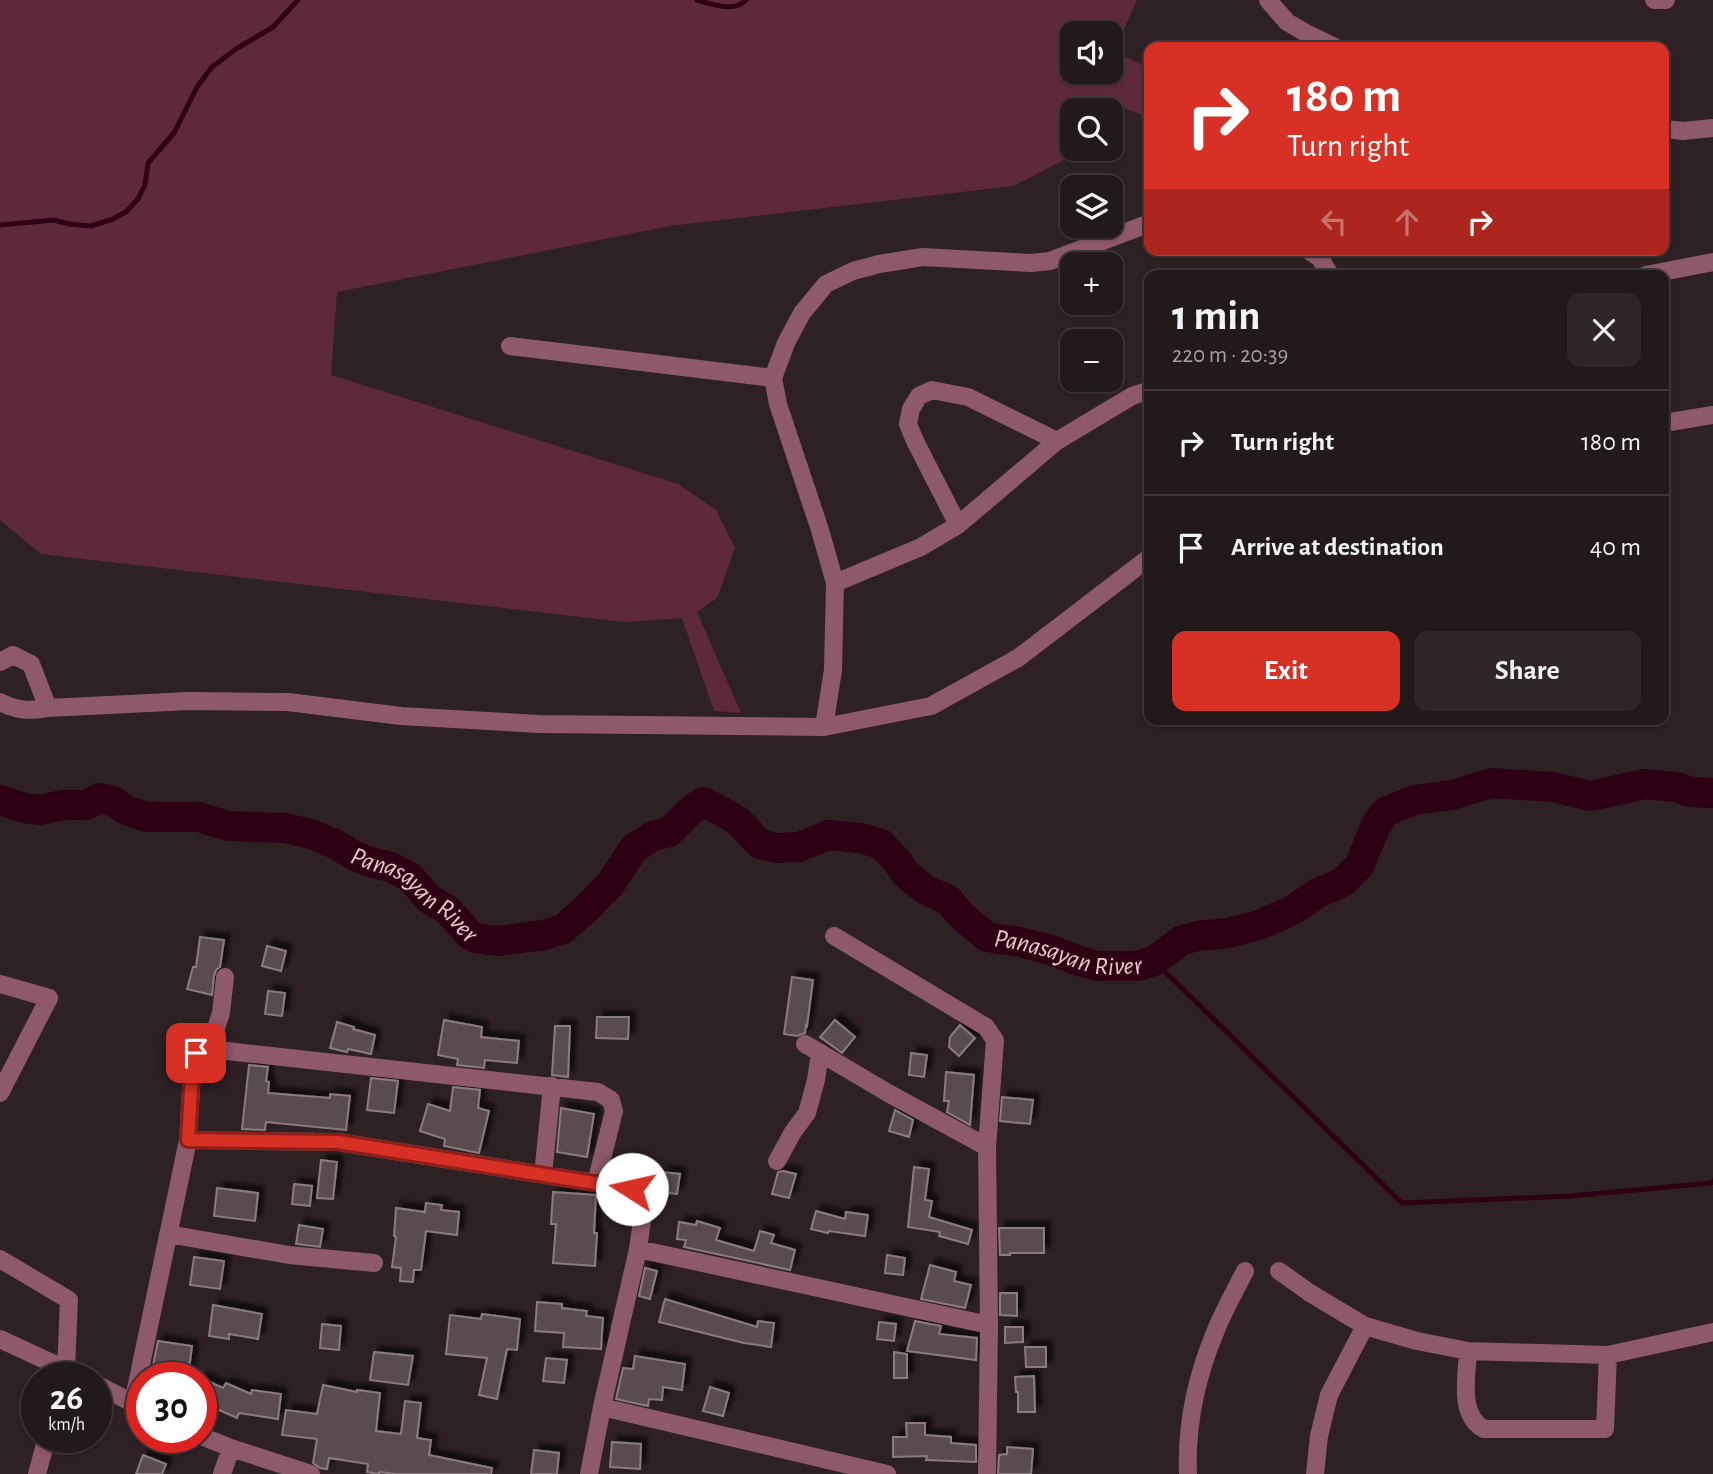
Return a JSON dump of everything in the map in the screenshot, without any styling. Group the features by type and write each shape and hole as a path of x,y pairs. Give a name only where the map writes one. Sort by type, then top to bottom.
{"street":[{"path":"1268,0 1287,22 1325,42"},
{"path":"1654,0 1666,0"},
{"path":"1669,130 1713,128"},
{"path":"824,727 833,670 835,583 778,404 773,379 786,343 802,313 826,284 853,271 879,264 923,257 1050,261 1144,224"},
{"path":"1669,271 1713,262"},
{"path":"510,346 773,379"},
{"path":"958,525 908,424 911,409 919,396 932,390 968,397 1057,441"},
{"path":"835,583 921,547 958,525 1057,441 1132,396 1144,392"},
{"path":"1669,423 1713,415"},
{"path":"0,702 15,709 33,710 189,701 288,702 401,716 539,724 824,727 932,706 1018,658 1144,563"},
{"path":"0,662 13,655 31,664 48,708"},
{"path":"834,936 986,1027 995,1040 987,1147 987,1474"},
{"path":"209,1049 221,1013 225,977"},
{"path":"0,984 49,998 0,1093"},
{"path":"776,1161 807,1113 816,1080 813,1049 987,1147"},
{"path":"145,1362 167,1234 188,1140 193,1056 199,1050 598,1092 606,1095 614,1105 614,1111 596,1183"},
{"path":"544,1175 552,1086"},
{"path":"188,1140 338,1142 632,1189 642,1193 645,1200 638,1250 589,1474"},
{"path":"167,1234 289,1255 374,1264"},
{"path":"638,1250 989,1325"},
{"path":"0,1259 69,1300 71,1362"},
{"path":"1279,1270 1310,1293 1365,1326 1417,1341 1468,1351 1608,1355 1713,1332"},
{"path":"1188,1474 1187,1457 1194,1394 1216,1329 1245,1271"},
{"path":"1315,1474 1319,1436 1329,1395 1365,1326"},
{"path":"0,1339 45,1362"},
{"path":"1468,1351 1466,1394 1469,1411 1476,1424 1484,1429 1605,1429 1608,1355"},
{"path":"602,1406 887,1474"},
{"path":"217,1442 311,1474"},
{"path":"222,1474 231,1448"},
{"path":"37,1474 43,1453"}],"shaded area":[{"path":"0,0 1137,0 1123,31 1123,21 1060,21 1060,84 1123,84 1123,56 1144,66 1144,116 1123,108 1123,98 1060,98 1062,161 1013,186 670,226 337,292 331,375 678,484 716,510 735,548 717,598 697,612 741,713 714,711 682,618 624,622 41,554 0,520"}],"building":[{"path":"200,937 224,940 212,995 187,989 193,967 196,967"},
{"path":"267,946 286,951 281,971 262,966"},
{"path":"792,977 813,980 805,1033 797,1036 784,1034"},
{"path":"268,991 285,993 282,1016 265,1014"},
{"path":"597,1017 629,1017 628,1039 596,1038"},
{"path":"444,1020 482,1027 481,1037 519,1041 517,1063 485,1060 484,1068 457,1065 458,1059 438,1055"},
{"path":"835,1020 855,1037 842,1053 820,1037"},
{"path":"337,1022 375,1035 371,1054 330,1048"},
{"path":"960,1025 975,1038 959,1056 949,1047 950,1037"},
{"path":"555,1026 570,1026 568,1077 552,1075"},
{"path":"911,1053 927,1055 924,1077 909,1075"},
{"path":"249,1065 268,1067 268,1093 330,1098 330,1094 350,1096 346,1130 266,1122 265,1130 242,1129"},
{"path":"946,1072 974,1075 970,1125 947,1112 949,1101 944,1101"},
{"path":"371,1078 398,1081 394,1113 367,1110"},
{"path":"453,1087 480,1090 478,1108 489,1111 479,1153 444,1146 445,1139 420,1131 428,1104 450,1111"},
{"path":"1002,1097 1033,1100 1030,1124 1000,1121"},
{"path":"561,1108 594,1114 587,1157 557,1152"},
{"path":"895,1110 913,1120 909,1137 889,1131"},
{"path":"321,1160 337,1162 333,1199 317,1198"},
{"path":"914,1167 929,1169 925,1200 932,1201 929,1217 972,1230 968,1244 939,1236 940,1232 908,1227"},
{"path":"662,1172 680,1174 677,1194 660,1192"},
{"path":"778,1172 796,1174 789,1198 772,1194"},
{"path":"294,1184 312,1186 310,1206 292,1204"},
{"path":"217,1188 258,1193 255,1221 214,1216"},
{"path":"553,1192 596,1195 595,1266 553,1263 556,1224 551,1224"},
{"path":"426,1203 442,1205 441,1210 459,1212 457,1235 426,1231 421,1270 414,1270 413,1282 400,1281 401,1268 392,1267 396,1208 425,1212"},
{"path":"816,1211 845,1219 846,1212 868,1215 865,1236 811,1229"},
{"path":"697,1221 720,1228 716,1240 754,1251 760,1231 774,1235 771,1243 795,1250 790,1270 684,1247 686,1240 677,1239 679,1222 696,1225"},
{"path":"299,1225 323,1229 320,1247 296,1244"},
{"path":"999,1228 1044,1228 1044,1253 1000,1255"},
{"path":"887,1255 905,1258 903,1275 885,1273"},
{"path":"194,1257 224,1261 220,1289 190,1285"},
{"path":"930,1265 956,1272 954,1281 971,1285 965,1308 921,1299"},
{"path":"645,1268 657,1271 650,1299 639,1296"},
{"path":"1000,1293 1017,1293 1017,1316 1000,1315"},
{"path":"665,1299 757,1327 758,1321 774,1323 771,1347 659,1322"},
{"path":"537,1302 562,1304 562,1308 587,1311 586,1316 603,1318 601,1349 563,1347 564,1333 535,1331"},
{"path":"213,1305 262,1314 258,1339 229,1334 229,1339 209,1336"},
{"path":"482,1314 520,1319 517,1350 507,1349 497,1399 479,1395 487,1358 446,1354 450,1315 481,1319"},
{"path":"915,1321 941,1326 939,1334 977,1338 976,1360 907,1351"},
{"path":"879,1322 896,1324 894,1341 877,1339"},
{"path":"322,1324 341,1326 339,1350 320,1348"},
{"path":"1005,1327 1023,1327 1023,1342 1005,1343"},
{"path":"158,1341 192,1346 190,1362 154,1362"},
{"path":"1025,1347 1046,1347 1046,1367 1026,1367"},
{"path":"374,1352 413,1356 408,1385 370,1380"},
{"path":"894,1352 907,1354 907,1378 894,1378"},
{"path":"635,1356 685,1364 682,1390 663,1387 662,1400 649,1399 648,1406 616,1399 623,1368 633,1369"},
{"path":"546,1358 567,1360 564,1383 543,1381"},
{"path":"1034,1376 1035,1412 1018,1412 1015,1377"},
{"path":"226,1383 251,1394 252,1390 281,1394 278,1419 239,1413 237,1418 217,1409 217,1385 223,1388"},
{"path":"323,1385 357,1392 380,1393 376,1431 401,1434 405,1401 421,1403 417,1438 431,1440 429,1455 492,1468 491,1474 378,1474 367,1472 368,1464 329,1458 327,1469 320,1468 313,1463 317,1439 282,1435 286,1410 317,1414"},
{"path":"710,1387 729,1393 723,1416 703,1411"},
{"path":"906,1423 925,1423 925,1435 951,1437 951,1443 976,1445 976,1462 926,1460 927,1456 893,1457 893,1437 907,1437"},
{"path":"612,1442 641,1444 640,1469 610,1467"},
{"path":"1007,1447 1033,1449 1031,1474 998,1474 999,1455 1007,1454"},
{"path":"534,1450 559,1453 557,1474 531,1474"},
{"path":"143,1455 166,1464 162,1474 136,1474"}],"waterway":[{"path":"0,225 54,220 91,226 127,211 138,199 145,185 148,163 174,133 197,87 212,67 273,27 298,0"},
{"path":"697,0 729,7 746,0"},
{"name":"Panasayan River","path":"0,800 40,810 63,805 86,805 99,798 113,801 126,810 147,817 199,817 228,826 285,828 311,834 355,856 391,867 410,877 429,899 448,910 469,934 475,938 497,941 544,935 563,929 611,883 634,848 653,836 669,832 703,802 737,820 760,844 776,848 799,847 828,835 860,838 881,844 906,874 926,890 948,900 987,937 1051,950 1098,966 1137,966 1154,961 1182,940 1259,925 1293,910 1318,893 1343,882 1359,866 1376,825 1385,812 1414,800 1452,795 1491,783 1553,787 1590,796 1645,784 1713,793"},
{"path":"1154,961 1402,1203 1571,1196 1713,1181"}],"route":[{"path":"196,1053 193,1056 188,1140 338,1142 632,1189"}]}
